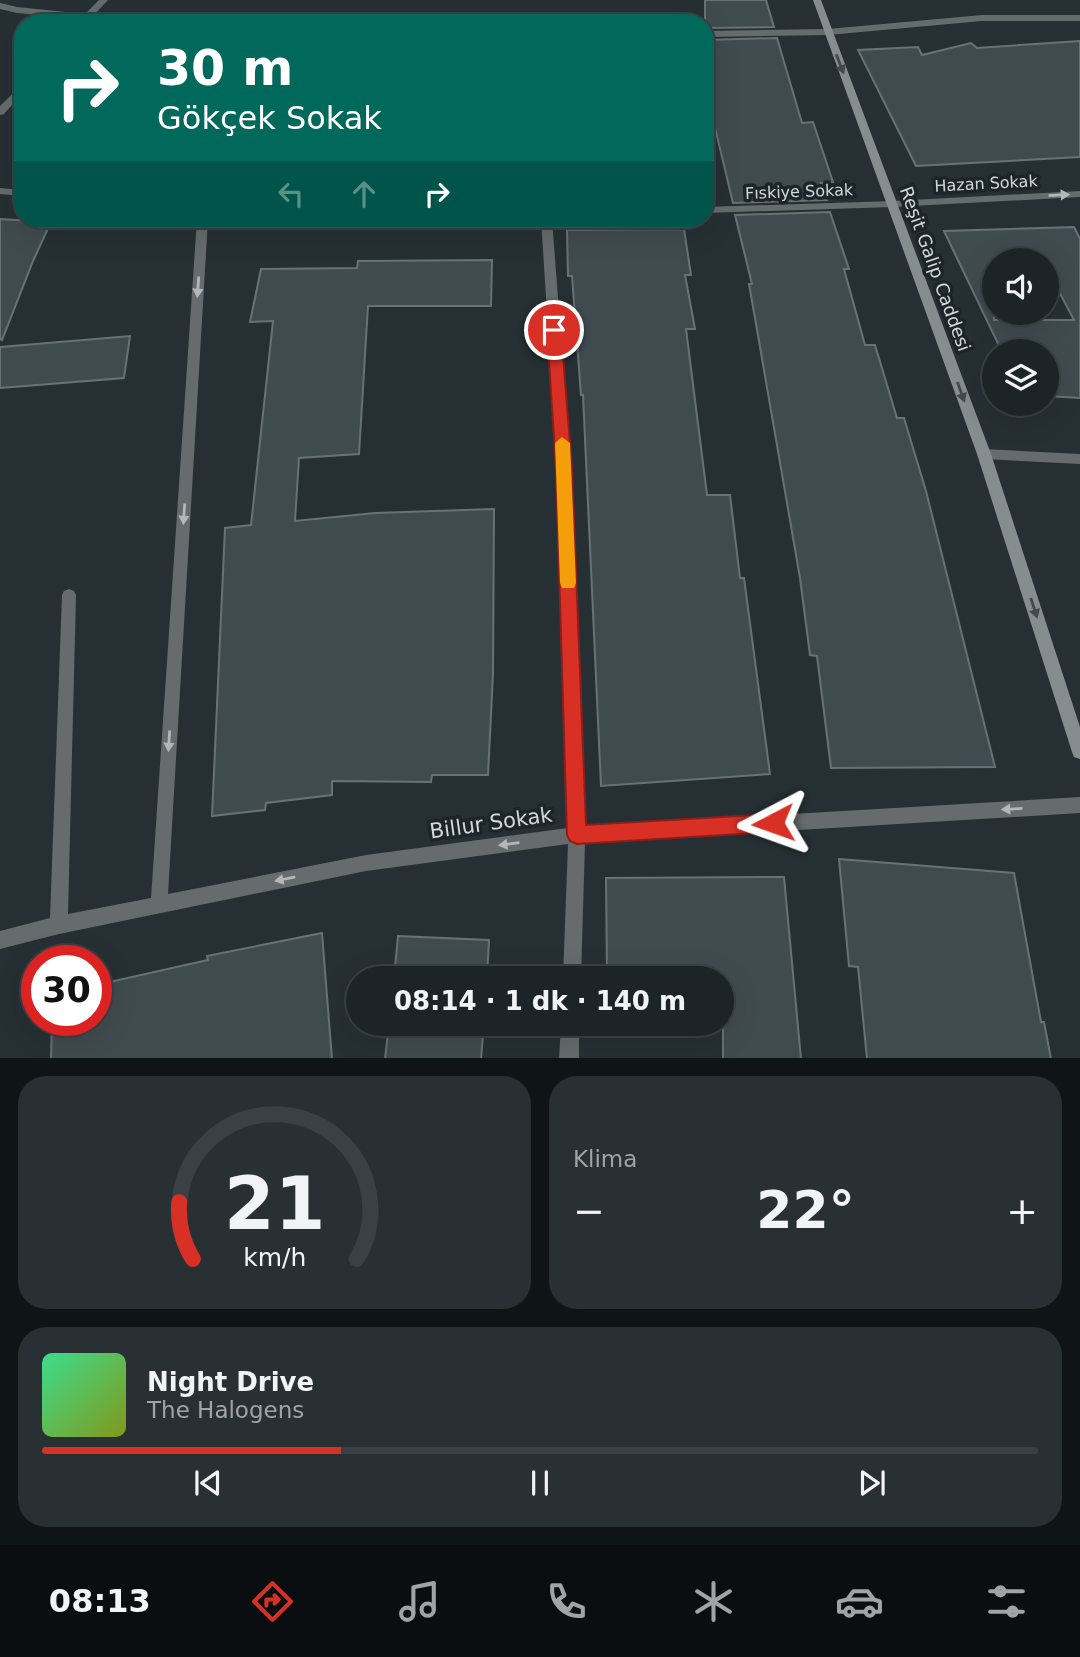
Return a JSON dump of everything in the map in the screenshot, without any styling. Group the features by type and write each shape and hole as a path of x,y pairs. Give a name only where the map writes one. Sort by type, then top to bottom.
{"main road":[{"name":"Reşit Galip Caddesi","path":"817,0 984,454 1080,752"}],"street":[{"path":"89,14 104,0"},
{"path":"0,6 43,14"},
{"path":"714,34 828,32 982,18 1080,18"},
{"path":"0,112 14,97"},
{"name":"Hazan Sokak","path":"893,204 1080,194"},
{"name":"Fıskiye Sokak","path":"714,210 893,204"},
{"path":"159,905 201,228"},
{"path":"547,228 564,469 577,835 572,966"},
{"path":"984,454 1080,459"},
{"path":"59,925 69,595"},
{"name":"Billur Sokak","path":"0,940 59,925 366,863 577,835 1080,805"},
{"path":"569,1058 570,1036"}],"building":[{"path":"705,0 766,0 774,27 714,28 714,14 705,14"},
{"path":"777,38 802,123 813,122 833,182 821,183 827,200 733,203 714,124 714,40"},
{"path":"1080,41 1080,157 916,166 858,50 918,47 922,55 971,43 977,48"},
{"path":"830,212 849,269 844,269 865,345 875,345 897,418 904,418 926,491 995,767 831,768 817,656 810,655 800,578 749,284 752,284 735,215"},
{"path":"0,219 14,220 14,228 48,228 2,340"},
{"path":"1074,227 1080,239 1080,398 1059,397 1059,339 996,339 989,325 1059,325 1059,320 1074,320 1059,292 1059,248 982,248 982,310 944,231"},
{"path":"684,229 691,275 685,275 695,329 686,329 707,495 730,495 770,774 601,786 583,395 572,276 568,276 567,230"},
{"path":"492,260 491,306 368,306 359,454 299,458 295,521 375,513 494,509 493,674 488,775 432,775 431,782 332,781 332,795 266,803 265,810 212,816 225,528 251,525 273,321 250,322 261,269 357,268 358,261"},
{"path":"130,336 124,378 0,388 0,347"},
{"path":"839,859 1014,873 1041,1022 1044,1022 1051,1058 867,1058 858,967 849,966"},
{"path":"784,877 801,1058 723,1058 723,1036 734,1036 734,966 607,966 606,878"},
{"path":"322,933 332,1058 51,1058 52,1036 112,1036 112,981 208,960 207,956"},
{"path":"398,936 489,940 488,966 395,966"},
{"path":"388,1036 483,1036 481,1058 385,1058"}],"slow traffic":[{"path":"562,443 568,583"}],"route":[{"path":"554,330 564,469 577,835 773,823"}]}
